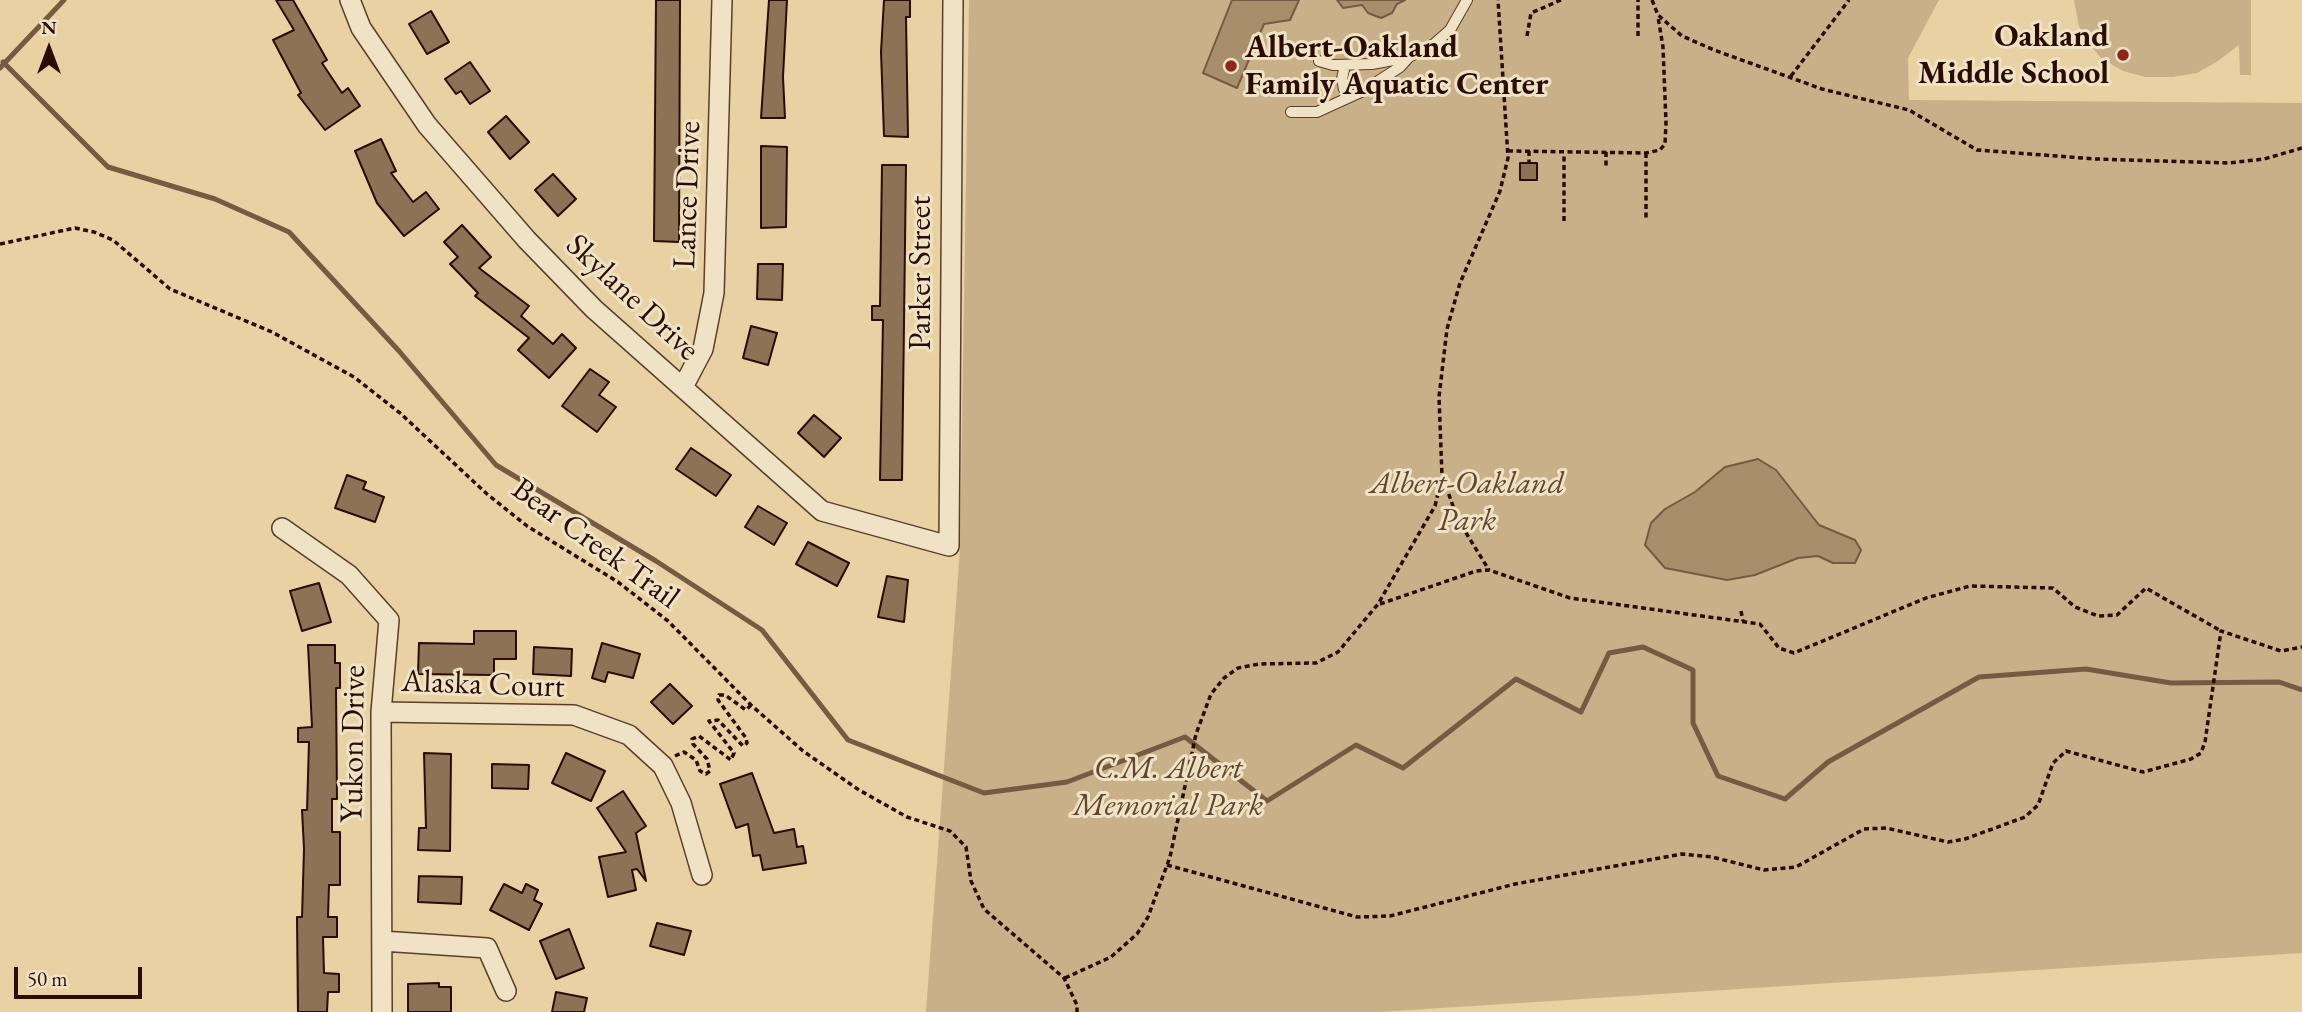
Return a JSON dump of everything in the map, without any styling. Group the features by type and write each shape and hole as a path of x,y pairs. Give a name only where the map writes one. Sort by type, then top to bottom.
{"street":[{"name":"Skylane Drive","path":"350,0 362,28 427,125 527,240 584,299 822,511 949,546"},
{"name":"Lance Drive","path":"683,387 702,349 714,293 722,0"},
{"name":"Parker Street","path":"949,546 953,0"},
{"name":"Yukon Drive","path":"282,528 349,575 389,620 381,712 382,1012"},
{"name":"Alaska Court","path":"381,712 574,716 629,735 663,766 681,803 702,875"},
{"path":"382,941 487,948 506,991"}],"lane":[{"path":"1319,61 1345,65 1372,64 1409,57 1434,44 1450,30 1467,0"},
{"path":"1291,112 1317,112 1352,96 1400,67 1409,57"},
{"path":"1345,65 1342,79 1344,89 1352,96"}],"path":[{"path":"1489,570 1458,520 1443,476 1439,397 1447,329 1460,283 1500,191 1508,151 1498,0"},
{"path":"1527,36 1531,13 1561,0"},
{"path":"1638,0 1638,36"},
{"path":"1508,151 1646,153 1660,150 1665,144 1663,47 1658,15 1652,0"},
{"path":"1791,77 1849,0"},
{"path":"1658,15 1682,36 1703,46 1857,99 1925,116 1977,150 2229,163 2264,159 2302,148"},
{"path":"1813,50 1817,54"},
{"path":"1528,151 1529,163"},
{"path":"1564,152 1564,221"},
{"path":"1606,152 1606,167"},
{"path":"1646,153 1646,219"},
{"name":"Bear Creek Trail","path":"0,244 75,228 94,232 113,240 170,289 272,331 354,377 400,413 487,494 527,526 618,582 668,621 751,705 803,751 859,790 907,817 950,831 966,847 971,881 984,909 1064,978 1077,1006 1077,1012"},
{"path":"1064,978 1111,957 1138,934 1148,917 1167,865 1196,734 1211,694 1224,678 1238,668 1259,664 1316,663 1338,652 1378,604 1423,532 1435,506 1443,476"},
{"path":"1378,604 1476,570 1489,570 1570,598 1760,624 1779,648 1794,653 1926,598 1970,586 2053,589 2075,607 2098,616 2117,615 2146,589 2221,631 2281,651 2302,647"},
{"path":"1741,611 1743,621"},
{"path":"1167,865 1357,918 1390,916 1515,884 1682,854 1712,857 1764,870 1796,867 1864,829 1886,828 1948,842 2025,817 2038,805 2053,763 2066,751 2143,772 2191,759 2201,753 2205,742 2221,631"},
{"path":"663,766 684,752 696,760 700,771 706,774 710,771 707,759 693,744 695,736 731,760 734,753 709,721 718,720 743,746 747,743 746,738 718,700 719,695 724,695 746,710 751,705"}],"green space":[{"name":"Albert-Oakland Park","path":"969,0 1939,0 1908,58 1909,100 2302,103 2302,953 1379,1012 926,1012 960,549"},
{"path":"2074,0 2251,0 2251,75 2240,75 2239,45 2197,73 2173,77 2145,77 2123,71 2101,58 2087,41 2079,26"}],"shaded area":[{"path":"1232,0 1299,0 1290,20 1264,24 1237,88 1203,73"},
{"path":"1337,0 1405,0 1397,4 1392,13 1381,18 1368,13 1362,5 1343,8"},
{"path":"1758,459 1776,470 1819,525 1855,540 1861,550 1855,563 1833,563 1818,556 1798,558 1755,575 1727,580 1665,568 1645,545 1651,523 1665,509 1695,492 1725,467"}],"building":[{"path":"276,0 293,0 327,60 322,63 342,93 348,88 360,106 325,130 298,95 301,93 273,40 294,30"},
{"path":"656,0 680,0 679,242 654,241"},
{"path":"769,0 787,0 783,77 785,118 761,118"},
{"path":"884,0 910,0 910,17 906,17 908,137 884,136 881,52"},
{"path":"431,11 449,42 427,54 409,24"},
{"path":"470,62 490,91 470,104 461,91 456,94 445,79"},
{"path":"506,116 529,142 510,159 488,132"},
{"path":"381,139 396,171 391,173 413,202 426,192 439,209 404,236 377,203 355,151"},
{"path":"761,146 787,147 786,227 761,228"},
{"path":"1520,163 1537,163 1537,180 1520,180"},
{"path":"882,165 906,165 902,480 880,480 883,320 872,320 872,306 880,306"},
{"path":"553,174 576,199 558,216 535,190"},
{"path":"462,225 491,257 479,268 529,306 521,316 553,344 562,334 576,348 549,378 518,350 529,338 475,296 478,293 450,264 458,257 444,242"},
{"path":"758,264 783,264 782,300 757,299"},
{"path":"751,326 777,333 768,365 743,358"},
{"path":"590,369 609,382 599,395 616,407 597,432 562,406"},
{"path":"814,415 841,438 824,457 798,433"},
{"path":"691,448 731,475 716,496 676,469"},
{"path":"347,475 366,482 363,489 384,497 375,522 335,508"},
{"path":"758,506 787,523 774,545 745,527"},
{"path":"808,542 849,563 837,586 796,564"},
{"path":"887,576 908,580 904,622 878,617"},
{"path":"319,583 331,622 302,631 290,591"},
{"path":"474,631 516,631 516,659 494,659 494,675 418,674 419,643 474,644"},
{"path":"602,643 640,654 633,678 608,672 605,682 592,678"},
{"path":"308,645 335,645 335,663 340,663 340,688 336,688 337,799 332,799 332,832 340,832 340,885 329,885 328,917 337,917 337,937 323,937 324,973 339,974 339,992 328,992 327,1012 298,1012 297,917 302,917 302,810 307,810 309,742 298,742 298,728 312,727"},
{"path":"534,647 572,649 571,676 533,674"},
{"path":"670,684 692,706 673,724 651,702"},
{"path":"424,753 451,754 450,851 418,850 419,828 426,828"},
{"path":"566,753 605,771 591,801 552,783"},
{"path":"492,764 529,765 528,789 492,788"},
{"path":"752,773 774,833 794,829 797,847 803,846 806,863 763,870 760,855 753,856 748,824 736,828 720,784"},
{"path":"623,791 646,826 636,833 646,881 637,869 632,870 636,890 608,897 599,857 626,852 597,808"},
{"path":"419,876 462,877 461,904 418,902"},
{"path":"504,884 522,893 526,884 538,890 534,900 542,904 529,930 490,910"},
{"path":"657,923 691,931 684,955 650,946"},
{"path":"569,929 584,968 556,979 540,941"},
{"path":"439,983 439,987 451,987 451,1012 408,1012 408,984"},
{"path":"556,992 587,998 584,1012 552,1012"}],"waterway":[{"path":"0,68 64,0"},
{"path":"3,62 108,167 215,199 289,232 399,351 496,465 656,561 762,630 848,740 984,793 1067,782 1185,737 1267,801 1356,745 1403,768 1516,679 1581,712 1609,653 1643,647 1693,670 1693,723 1718,776 1785,799 1828,762 1979,677 2086,669 2171,683 2279,682 2302,690"}],"place":[{"name":"Oakland Middle School","path":"2123,55"},
{"name":"Albert-Oakland Family Aquatic Center","path":"1231,66"}],"park label":[{"name":"C.M. Albert Memorial Park","path":"1168,788"}]}
